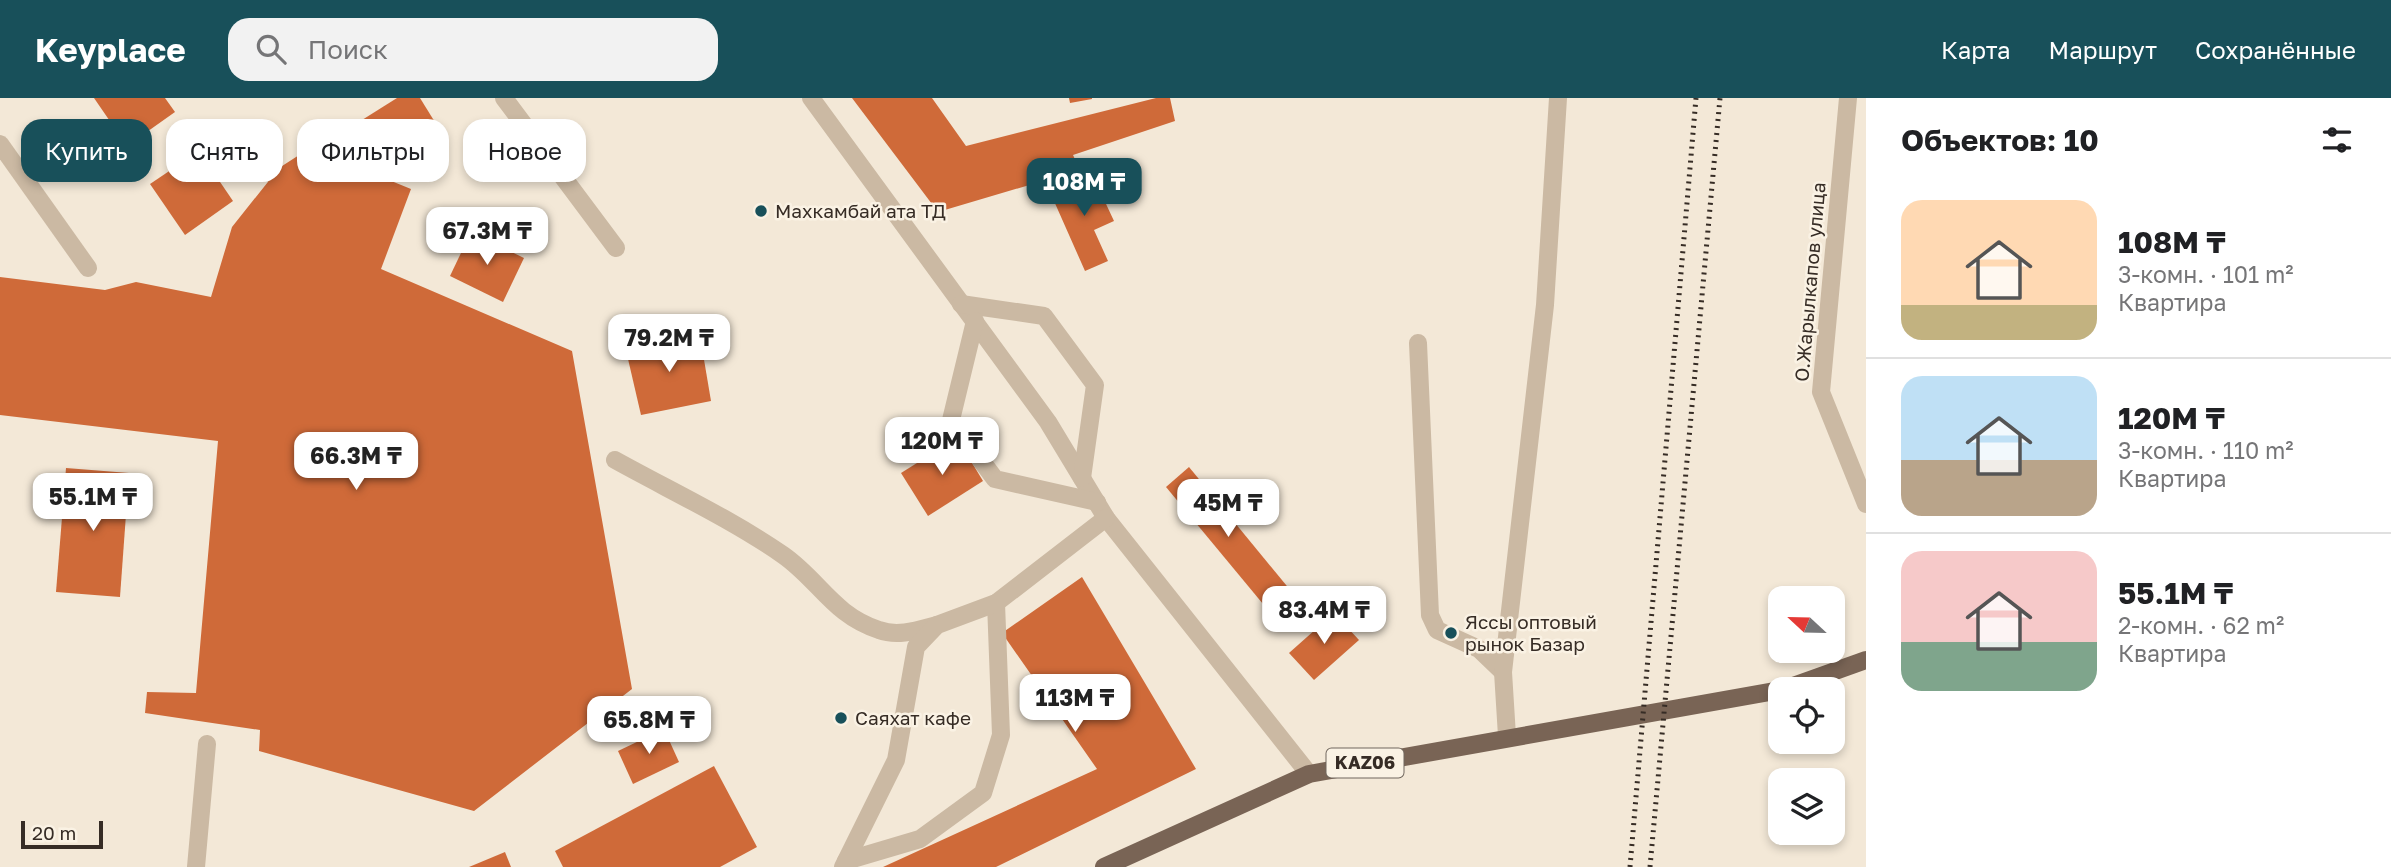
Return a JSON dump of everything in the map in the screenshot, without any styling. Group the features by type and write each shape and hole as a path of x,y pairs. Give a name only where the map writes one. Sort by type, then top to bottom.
{"main road":[{"name":"KАZ06","path":"1818,677 1866,660"},
{"name":"KАZ06","path":"1111,865 1309,774 1507,736 1643,716 1768,692"}],"street":[{"path":"504,98 616,248"},
{"path":"811,98 1048,422 1106,519 1309,774"},
{"path":"1507,736 1503,671 1545,305 1558,98"},
{"name":"О.Жарылкапов улица","path":"1848,98 1821,392 1866,504"},
{"path":"0,144 89,268"},
{"path":"961,304 1044,316 1095,385 1082,478"},
{"path":"975,321 951,420 995,479 1097,502"},
{"path":"1418,343 1430,615 1437,630 1446,636 1468,642 1503,671"},
{"path":"615,460 782,554 809,575 816,588 837,608 881,631 903,634 937,625 996,603 1106,519"},
{"path":"844,864 920,839 983,793 1001,735 996,603"},
{"path":"844,864 896,760 916,647 937,625"},
{"path":"196,867 207,744"}],"building":[{"path":"94,98 165,98 175,112 152,128 152,119 108,119"},
{"path":"397,98 420,98 433,119 364,119"},
{"path":"852,98 932,98 966,146 1156,98 1170,98 1175,121 1073,155 1080,170 938,212"},
{"path":"1069,98 1092,98 1092,99 1070,103"},
{"path":"297,156 297,182 394,182 411,189 381,269 572,351 632,689 474,811 259,751 260,730 145,713 147,692 196,693 218,441 0,415 0,277 105,290 136,282 211,297 232,227 268,182 283,182 283,165"},
{"path":"166,173 166,182 220,182 233,201 185,235 150,184"},
{"path":"1092,174 1114,221 1094,230 1108,261 1085,271 1050,192"},
{"path":"471,232 524,258 503,302 450,276"},
{"path":"700,336 711,401 641,415 625,346"},
{"path":"957,438 983,481 928,516 901,473"},
{"path":"1189,467 1291,591 1268,610 1166,487"},
{"path":"66,468 129,473 120,597 56,592"},
{"path":"1082,577 1196,769 996,867 883,867 1097,769 1002,633"},
{"path":"1334,613 1359,640 1314,680 1289,653"},
{"path":"664,729 679,762 633,784 618,751"},
{"path":"714,766 757,847 720,867 563,867 555,851"},
{"path":"505,852 511,867 469,867"}],"railway":[{"path":"1630,867 1696,98"},
{"path":"1650,867 1720,98"}],"place":[{"name":"Махкамбай ата ТД","path":"761,211"},
{"name":"Яссы оптовый рынок Базар","path":"1451,633"},
{"name":"Саяхат кафе","path":"841,718"}]}
